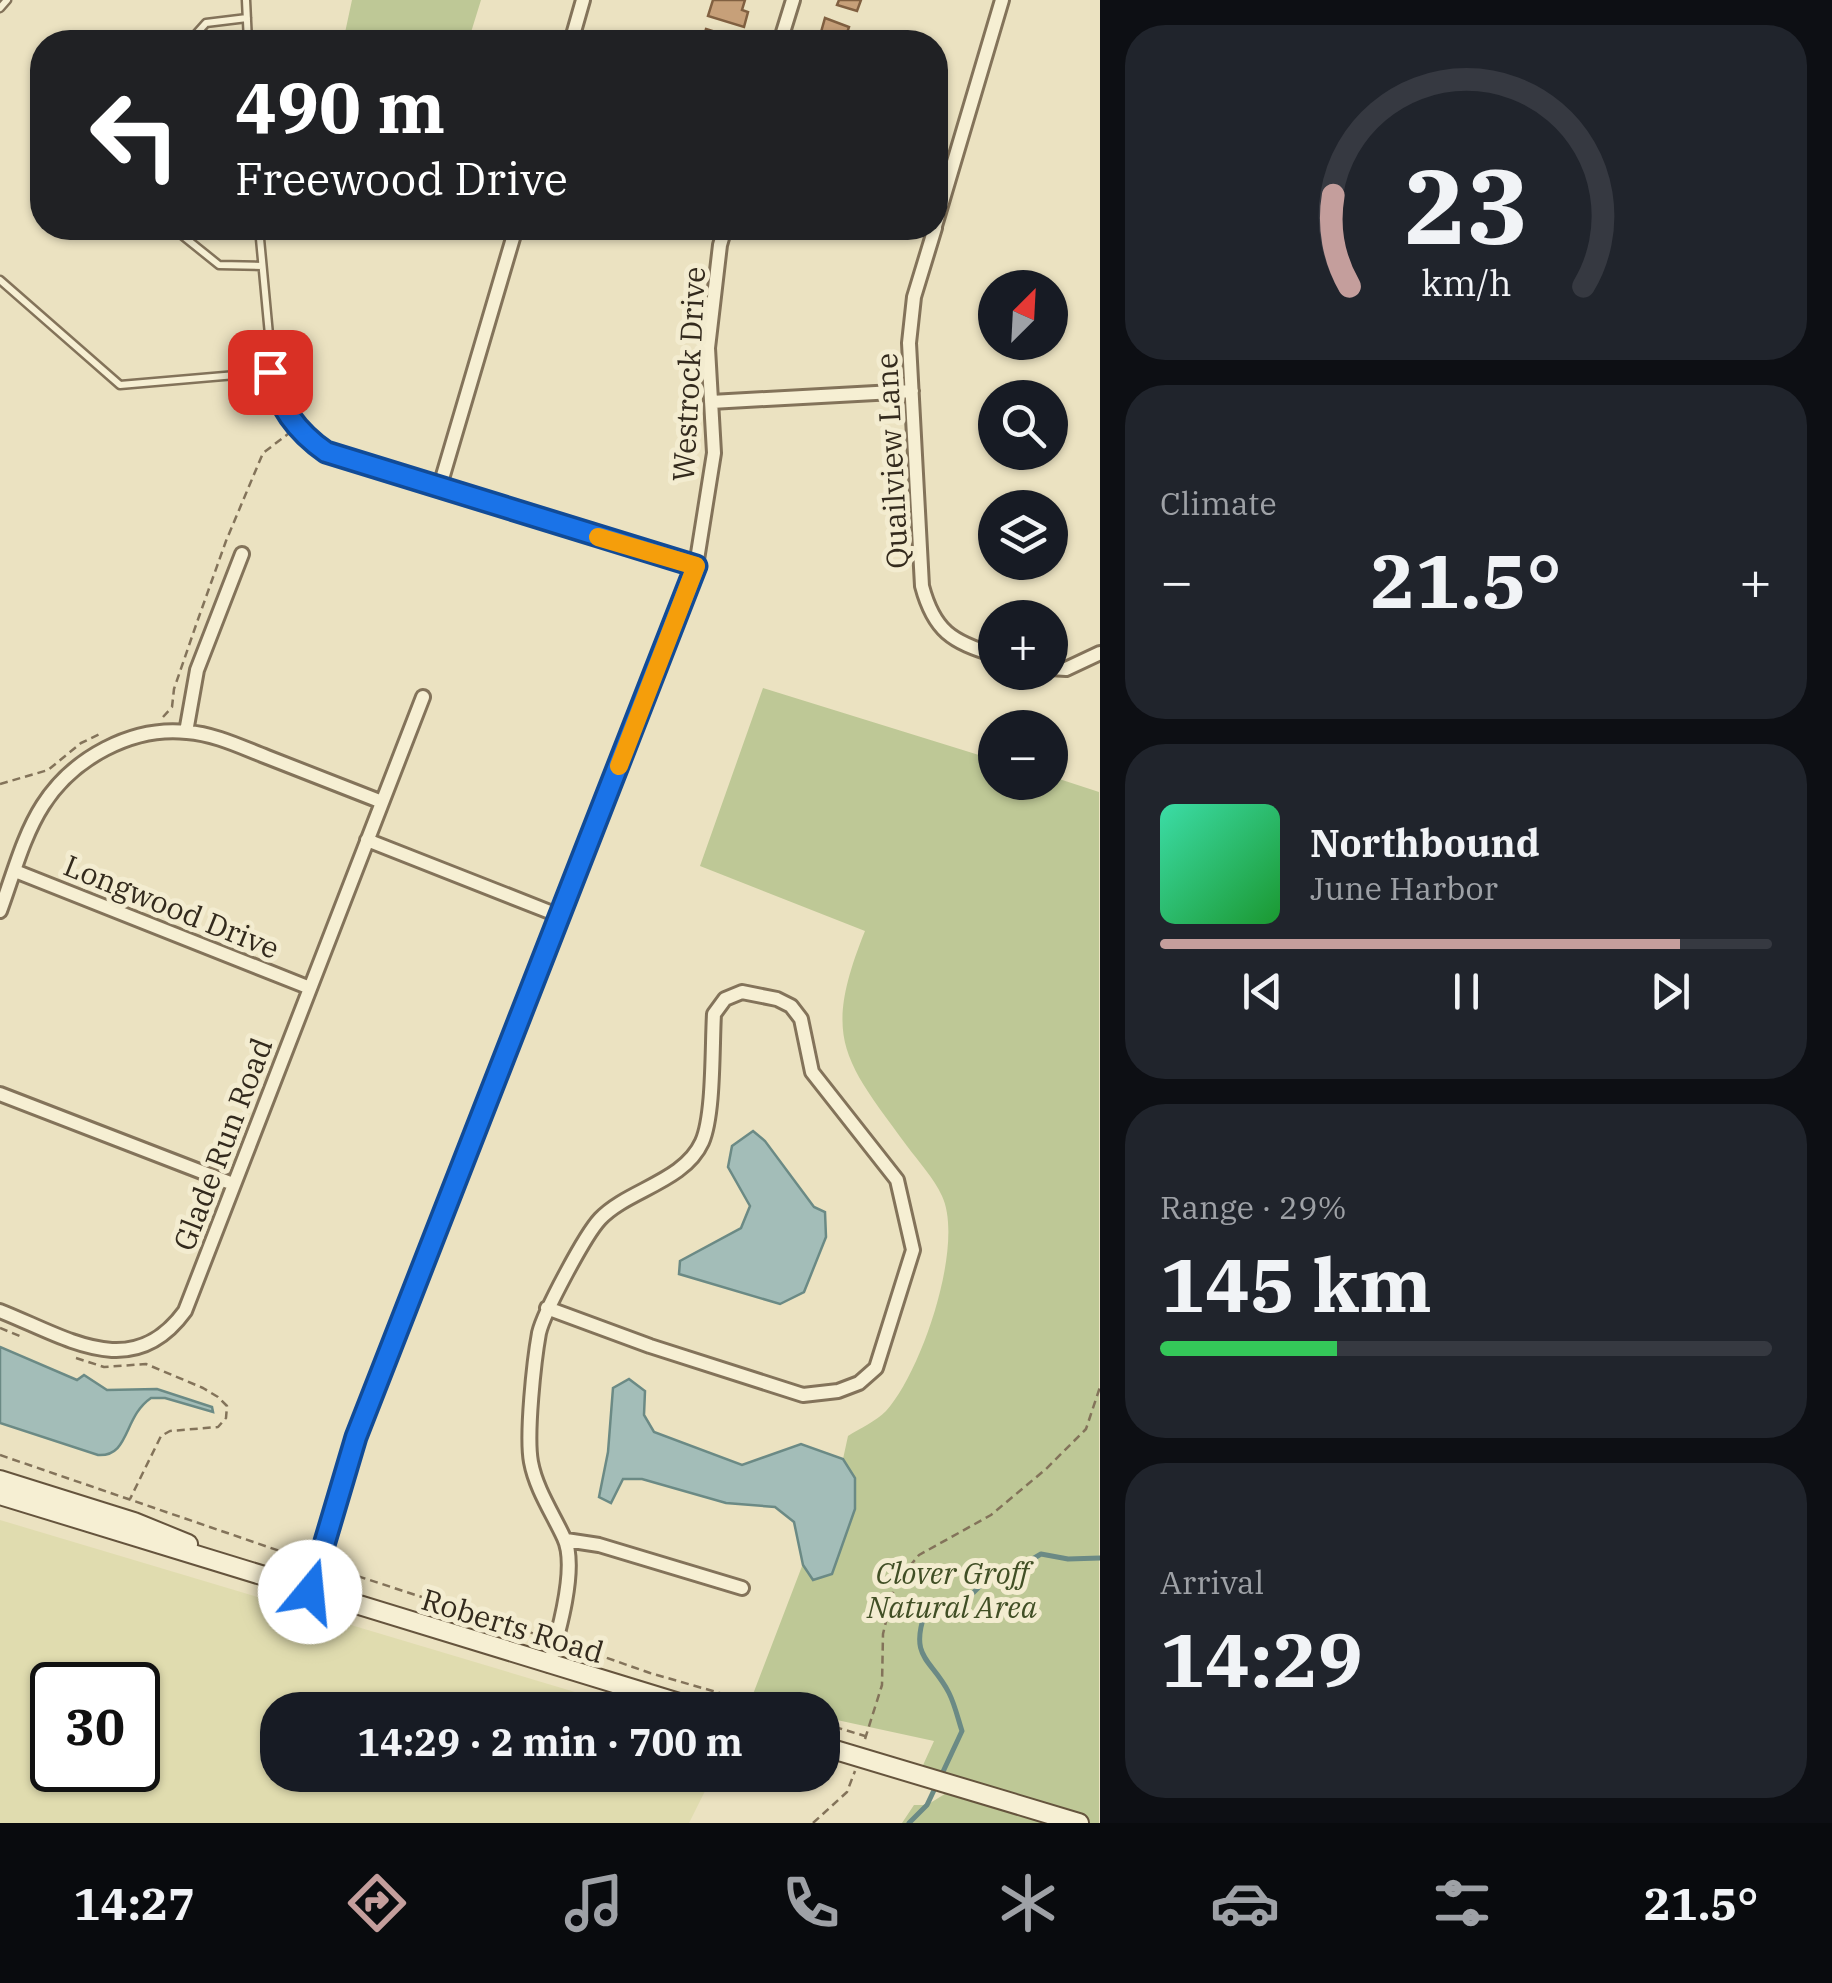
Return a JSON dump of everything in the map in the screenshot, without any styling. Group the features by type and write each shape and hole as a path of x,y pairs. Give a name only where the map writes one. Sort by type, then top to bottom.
{"main road":[{"name":"Roberts Road","path":"0,1480 134,1522 310,1592"},
{"name":"Roberts Road","path":"0,1495 641,1692"},
{"path":"840,1751 1079,1823"}],"street":[{"path":"574,30 583,0"},
{"path":"783,30 792,0"},
{"name":"Quailview Lane","path":"948,183 1002,0"},
{"path":"439,489 512,240"},
{"name":"Westrock Drive","path":"310,1592 356,1437 696,566 714,453 708,348 722,240"},
{"name":"Quailview Lane","path":"931,240 914,297 909,342 922,586 930,613 944,632 978,650"},
{"path":"711,402 912,391"},
{"path":"345,460 696,566"},
{"path":"186,732 197,670 242,554"},
{"path":"1068,668 1097,655"},
{"name":"Glade Run Road","path":"0,1311 98,1350 119,1352 156,1340 185,1311 423,697"},
{"path":"0,911 42,807 76,767 119,742 143,735 186,732 224,740 382,802"},
{"path":"367,840 560,916"},
{"name":"Longwood Drive","path":"16,871 310,988"},
{"path":"547,1308 802,1395 838,1392 859,1383 876,1368 913,1250 897,1180 812,1072 801,1018 791,1006 742,992 725,999 714,1014 707,1119 692,1159 600,1218 547,1308 538,1350 531,1462 552,1519 566,1540 568,1559 549,1665"},
{"path":"0,1094 234,1184"},
{"path":"566,1540 599,1545 742,1588"}],"lane":[{"path":"0,8 7,0"},
{"path":"246,0 248,30"},
{"path":"200,30 206,23 247,18"},
{"path":"189,240 219,265 262,266"},
{"path":"259,240 270,372 281,406 314,444 345,460"},
{"path":"0,280 120,385 270,372"}],"path":[{"path":"158,718 170,714 174,689 226,541 263,453 298,426"},
{"path":"0,784 48,770 82,742 108,731"},
{"path":"0,1328 27,1339"},
{"path":"75,1358 104,1367 146,1364 203,1388 226,1406 226,1418 218,1427 170,1431 161,1436 130,1500"},
{"path":"813,1823 847,1792 860,1757 882,1685 883,1634 896,1584 920,1554 991,1515 1046,1470 1086,1429 1100,1387"},
{"path":"0,1454 318,1564 716,1692"},
{"path":"840,1728 866,1736"}],"shaded area":[{"path":"0,1520 575,1692 260,1692 260,1792 704,1792 689,1823 0,1823"}],"green space":[{"path":"352,0 481,0 472,30 346,30"},
{"name":"Clover Groff Natural Area","path":"763,688 978,755 978,800 1068,800 1068,782 1099,792 1099,1823 902,1823 914,1805 927,1805 956,1787 919,1774 934,1741 840,1721 840,1692 754,1692 843,1459 848,1436 886,1411 913,1368 925,1339 944,1276 948,1218 939,1189 867,1091 846,1046 844,998 865,931 700,866"}],"water":[{"path":"753,1131 765,1141 814,1207 825,1212 826,1237 804,1292 780,1304 679,1274 680,1261 741,1228 750,1206 728,1167 732,1146"},
{"path":"0,1347 77,1380 84,1375 107,1390 157,1389 212,1407 213,1412 165,1398 151,1398 135,1415 116,1450 98,1455 0,1423"},
{"path":"629,1379 645,1391 644,1415 654,1432 742,1465 801,1444 843,1459 855,1478 855,1509 832,1574 813,1580 803,1565 794,1522 775,1507 726,1503 642,1479 623,1479 611,1503 599,1497 608,1452 613,1388"}],"building":[{"path":"713,0 745,0 742,10 748,12 744,27 708,16"},
{"path":"839,0 861,0 857,11 837,5"},
{"path":"825,18 849,27 848,30 822,30"}],"waterway":[{"path":"941,1776 962,1731 949,1693 921,1650 925,1613 968,1598 993,1573 1017,1568 1041,1554 1068,1559 1100,1558"},
{"path":"909,1823 927,1805 936,1786"}],"slow traffic":[{"path":"598,537 696,566 619,766"}],"route":[{"path":"270,372 281,406 326,452 696,566 356,1437 310,1592"}]}
